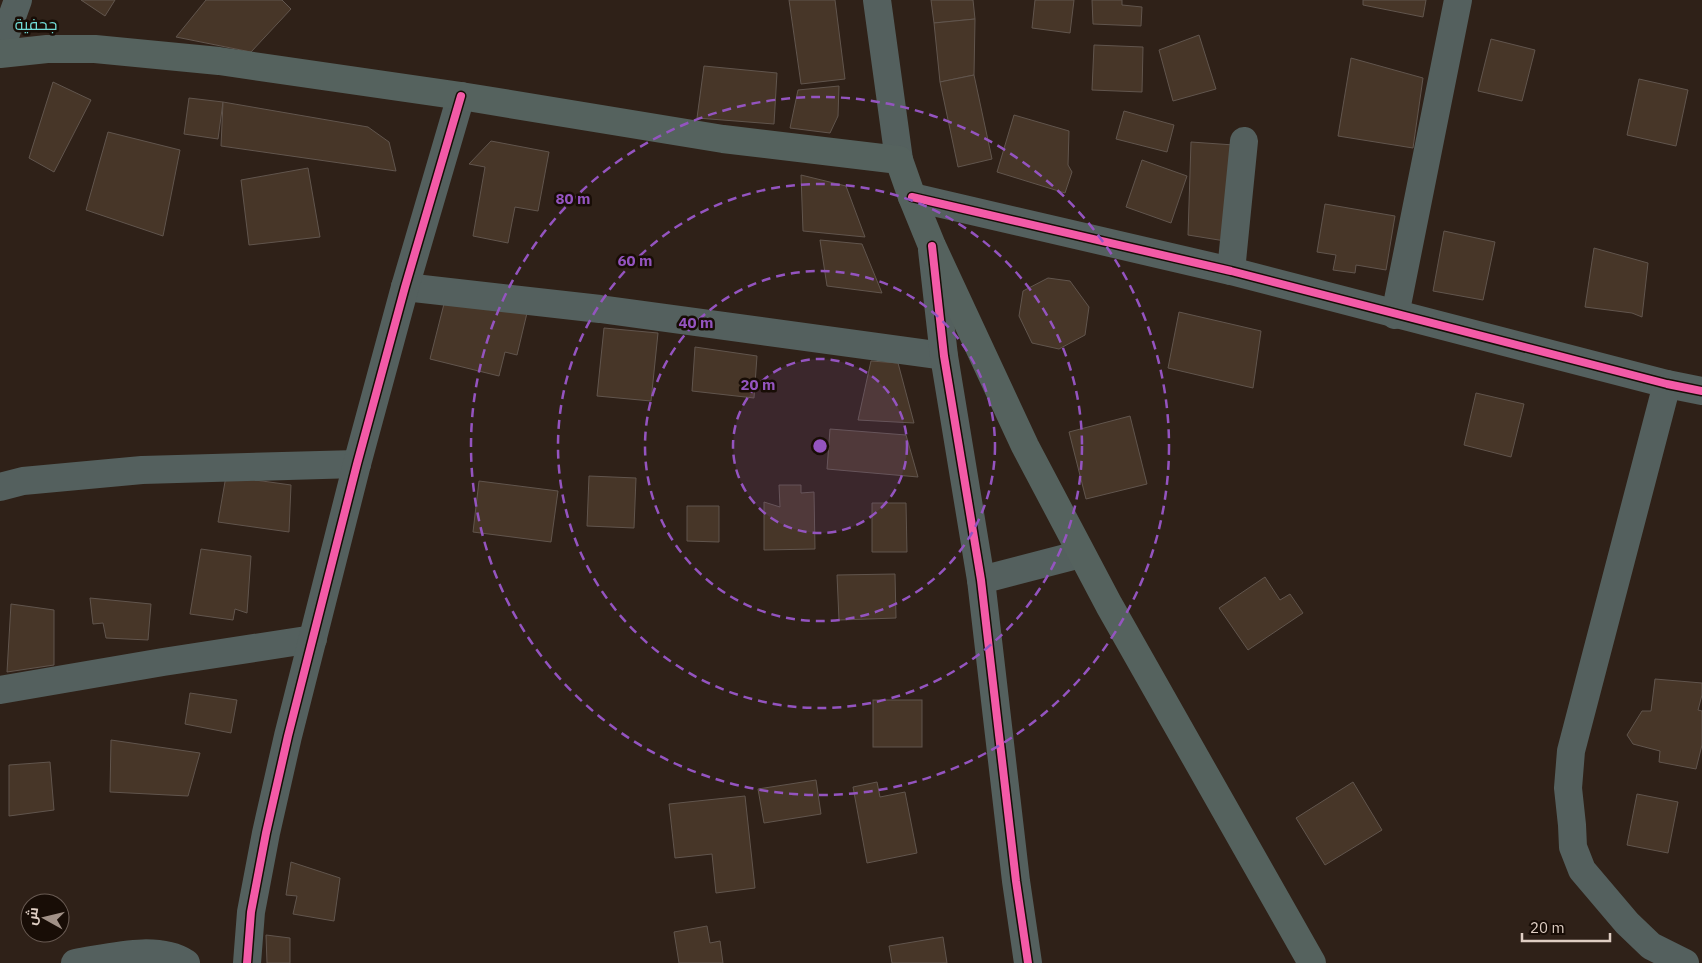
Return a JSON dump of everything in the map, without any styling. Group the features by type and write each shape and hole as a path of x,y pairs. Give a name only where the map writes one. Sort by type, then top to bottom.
{"main road":[{"path":"0,54 47,49 95,49 219,61 461,96 723,139 899,160 932,246 1025,446 1081,554 1167,710 1312,963"}],"street":[{"path":"0,50 18,0"},
{"path":"877,0 899,160"},
{"path":"1395,315 1458,0"},
{"path":"247,963 251,912 266,833 313,639 357,464 405,287 461,96"},
{"path":"1231,271 1244,141"},
{"path":"912,197 1231,271 1395,315 1667,384 1702,391"},
{"path":"932,246 944,356 981,580 1015,871 1028,963"},
{"path":"405,287 600,309 944,356"},
{"path":"1667,384 1572,751 1568,788 1573,847 1582,870 1627,923 1651,946 1685,963"},
{"path":"0,487 23,481 142,470 357,464"},
{"path":"981,580 1081,554"},
{"path":"0,690 313,639"},
{"path":"75,963 150,952 171,955 186,963"}],"building":[{"path":"81,0 115,0 105,16"},
{"path":"206,0 282,0 291,9 251,52 176,37"},
{"path":"789,0 835,0 845,79 801,84"},
{"path":"931,0 973,0 975,19 934,23"},
{"path":"1035,0 1074,0 1070,33 1032,28"},
{"path":"1092,0 1122,0 1122,5 1142,7 1141,26 1093,24"},
{"path":"1363,0 1426,0 1423,17 1363,5"},
{"path":"975,19 974,75 940,82 934,23"},
{"path":"1199,35 1216,89 1173,101 1159,50"},
{"path":"1491,39 1535,50 1522,101 1478,91"},
{"path":"1094,45 1143,47 1142,92 1092,90"},
{"path":"1351,58 1423,78 1413,148 1338,136"},
{"path":"704,66 777,73 774,124 697,118"},
{"path":"974,75 992,159 958,167 940,82"},
{"path":"1639,79 1688,90 1676,146 1627,135"},
{"path":"53,82 91,100 54,172 29,158"},
{"path":"839,86 838,116 830,133 790,128 798,90"},
{"path":"189,98 223,102 218,139 184,134"},
{"path":"223,102 368,127 389,142 396,171 221,146"},
{"path":"1124,111 1174,125 1167,152 1116,139"},
{"path":"1014,115 1069,131 1068,165 1072,172 1065,193 997,172"},
{"path":"108,132 180,150 163,236 86,210"},
{"path":"491,141 549,152 538,211 515,207 508,243 473,236 485,167 469,164"},
{"path":"1191,142 1234,145 1225,241 1188,235"},
{"path":"1142,160 1187,176 1171,223 1126,207"},
{"path":"308,168 320,237 249,245 241,180"},
{"path":"801,175 846,186 865,237 803,231"},
{"path":"1325,204 1395,216 1386,270 1356,265 1355,273 1333,270 1336,255 1317,252"},
{"path":"1444,231 1495,242 1483,300 1433,291"},
{"path":"820,240 862,244 882,293 827,286"},
{"path":"1594,248 1648,263 1642,317 1632,313 1585,307"},
{"path":"1048,278 1070,281 1089,307 1085,335 1059,349 1032,343 1019,316 1023,291"},
{"path":"447,292 527,313 517,355 505,352 499,376 430,359"},
{"path":"1179,312 1261,331 1253,388 1168,368"},
{"path":"604,328 658,333 651,401 597,396"},
{"path":"695,347 757,356 754,398 692,391"},
{"path":"871,361 898,363 914,423 858,420"},
{"path":"1476,393 1524,404 1511,457 1464,445"},
{"path":"1130,416 1147,484 1086,499 1069,432"},
{"path":"830,429 906,435 918,477 827,469"},
{"path":"226,476 291,485 289,532 218,522"},
{"path":"589,476 636,478 634,528 587,526"},
{"path":"479,481 558,491 551,542 473,532"},
{"path":"779,485 801,485 801,493 814,492 815,549 764,550 764,502 780,507"},
{"path":"872,503 906,503 907,552 872,552"},
{"path":"687,506 719,506 719,542 687,541"},
{"path":"201,549 251,556 247,613 235,609 233,620 190,614"},
{"path":"895,574 896,618 839,620 837,575"},
{"path":"1265,577 1280,600 1290,594 1303,613 1248,650 1219,608"},
{"path":"90,598 151,604 148,640 106,638 103,623 93,624"},
{"path":"11,604 54,610 54,665 7,672"},
{"path":"1655,679 1702,683 1702,695 1698,710 1702,711 1702,745 1696,769 1659,762 1660,751 1633,744 1627,735 1642,711 1651,711"},
{"path":"190,693 237,700 231,733 185,724"},
{"path":"873,700 922,700 922,747 873,747"},
{"path":"111,740 200,753 188,796 110,792"},
{"path":"50,762 54,810 9,816 9,765"},
{"path":"816,780 821,814 764,823 758,789"},
{"path":"877,782 880,797 905,792 917,853 867,863 853,787"},
{"path":"1353,782 1382,830 1325,865 1296,818"},
{"path":"1637,794 1678,802 1668,853 1627,845"},
{"path":"745,796 755,888 716,893 712,854 675,858 669,804"},
{"path":"291,862 340,878 334,921 293,914 297,896 286,895"},
{"path":"707,926 710,943 720,941 723,963 679,963 674,932"},
{"path":"266,935 290,938 290,963 267,963"},
{"path":"943,937 947,963 892,963 889,946"}],"cycle path":[{"path":"247,963 251,912 266,833 288,736 357,464 405,287 461,96"},
{"path":"912,197 1231,271 1667,384 1702,391"},
{"path":"932,246 944,356 981,580 1016,881 1028,963"}],"district":[{"name":"جحفية","path":"36,24"}]}
